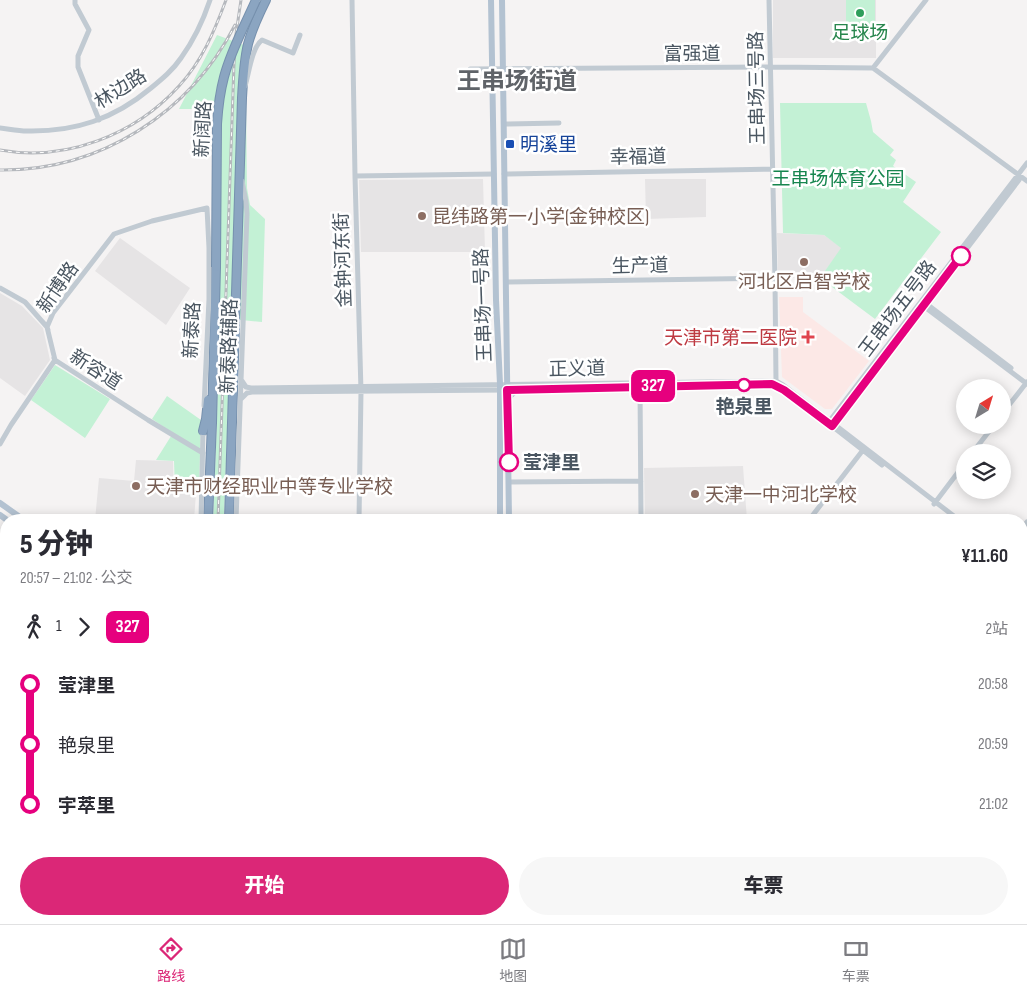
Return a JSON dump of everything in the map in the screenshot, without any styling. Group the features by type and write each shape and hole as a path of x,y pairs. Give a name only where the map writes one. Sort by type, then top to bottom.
{"highway":[{"name":"新阔路","path":"215,338 216,133 218,106 228,63 256,0"},
{"name":"新阔路","path":"229,514 244,67 251,34 266,0"},
{"path":"203,431 207,410 210,363 215,338"},
{"path":"208,514 215,338"}],"main road":[{"name":"王串场一号路","path":"491,0 496,300 500,387 500,514"},
{"name":"王串场一号路","path":"502,0 509,514"},
{"path":"506,409 511,394 527,386"},
{"path":"0,503 16,514"}],"street":[{"path":"75,0 75,4 89,30 78,56 78,67 99,120"},
{"name":"林边路","path":"0,128 26,132 68,128 110,116 133,103 161,80 180,61 198,31 210,0"},
{"name":"金钟河东街","path":"352,0 361,389 359,514"},
{"name":"王串场三号路","path":"769,0 776,278 776,383"},
{"path":"926,0 874,68 1027,181"},
{"path":"242,98 255,48 259,42 262,40 293,53 300,35"},
{"name":"富强道","path":"470,69 874,68"},
{"path":"504,124 560,123"},
{"name":"王串场五号路","path":"1020,176 1027,163"},
{"name":"幸福道","path":"504,174 773,169"},
{"name":"王串场五号路","path":"831,423 1027,169"},
{"name":"新泰路辅路","path":"236,514 247,214 240,174"},
{"path":"355,176 494,174"},
{"name":"新博路","path":"55,360 47,327 53,313 114,234 152,221 207,208"},
{"name":"新泰路","path":"201,514 208,308 209,248 207,208"},
{"name":"生产道","path":"506,282 776,278"},
{"path":"0,288 25,302 47,327"},
{"path":"922,303 1027,382 1011,402"},
{"path":"0,444 55,360"},
{"name":"新容道","path":"55,360 148,420 203,452"},
{"name":"正义道","path":"242,381 246,387 251,388 361,389"},
{"path":"776,383 783,385 947,514"},
{"name":"正义道","path":"241,399 252,392 776,383"},
{"path":"640,384 641,514"},
{"path":"497,410 507,387 527,386"},
{"path":"817,413 830,414 840,409"},
{"path":"831,423 863,450 950,514"},
{"path":"979,444 987,434"},
{"path":"814,514 863,450"},
{"path":"934,503 956,475"},
{"path":"509,482 641,481"}],"shaded area":[{"path":"773,0 876,0 876,58 773,58"},
{"name":"昆纬路第一小学(金钟校区)","path":"483,179 485,252 361,252 359,180"},
{"path":"645,179 706,179 706,217 646,219"},
{"name":"河北区启智学校","path":"777,233 824,235 842,248 820,278 778,277"},
{"path":"120,238 190,288 166,325 95,271"},
{"path":"0,293 22,306 43,328 50,360 25,396 0,378"},
{"name":"天津市第二医院","path":"779,297 803,297 803,312 869,361 832,409 825,409 782,377"},
{"name":"天津市财经职业中等专业学校","path":"136,460 173,461 174,492 196,493 194,514 96,514 99,478 134,481"},
{"name":"天津一中河北学校","path":"743,466 747,514 645,514 644,468"}],"green space":[{"path":"846,0 875,0 875,32 861,38 850,34 850,38 846,38"},
{"path":"217,35 244,45 247,188 250,205 265,219 262,322 231,319 224,514 213,514 217,421 222,109 179,109"},
{"name":"王串场体育公园","path":"780,103 866,103 873,132 894,150 890,155 896,160 893,166 916,182 903,202 941,232 875,319 820,278 841,248 824,235 783,233"},
{"path":"55,365 110,399 85,438 31,400"},
{"path":"167,396 201,420 199,491 175,491 174,461 156,460 173,433 152,419"}],"railway":[{"path":"0,150 25,153 74,148 120,131 142,118 179,86 194,67 212,35 226,0"},
{"path":"218,514 234,64 241,0"},
{"path":"0,170 37,168 73,160 106,148 138,131 167,110 193,85 216,57 235,25"}],"bus line":[{"name":"327","path":"509,462 507,390 772,384 784,390 832,426 961,256"}],"place":[{"name":"足球场","path":"860,13"},
{"name":"明溪里","path":"510,144"},
{"name":"昆纬路第一小学(金钟校区)","path":"422,216"},
{"name":"河北区启智学校","path":"804,262"},
{"name":"天津市第二医院","path":"808,337"},
{"name":"艳泉里","path":"744,385"},
{"name":"莹津里","path":"509,462"},
{"name":"天津市财经职业中等专业学校","path":"136,486"},
{"name":"天津一中河北学校","path":"695,494"}],"district":[{"name":"王串场街道","path":"517,81"}]}
